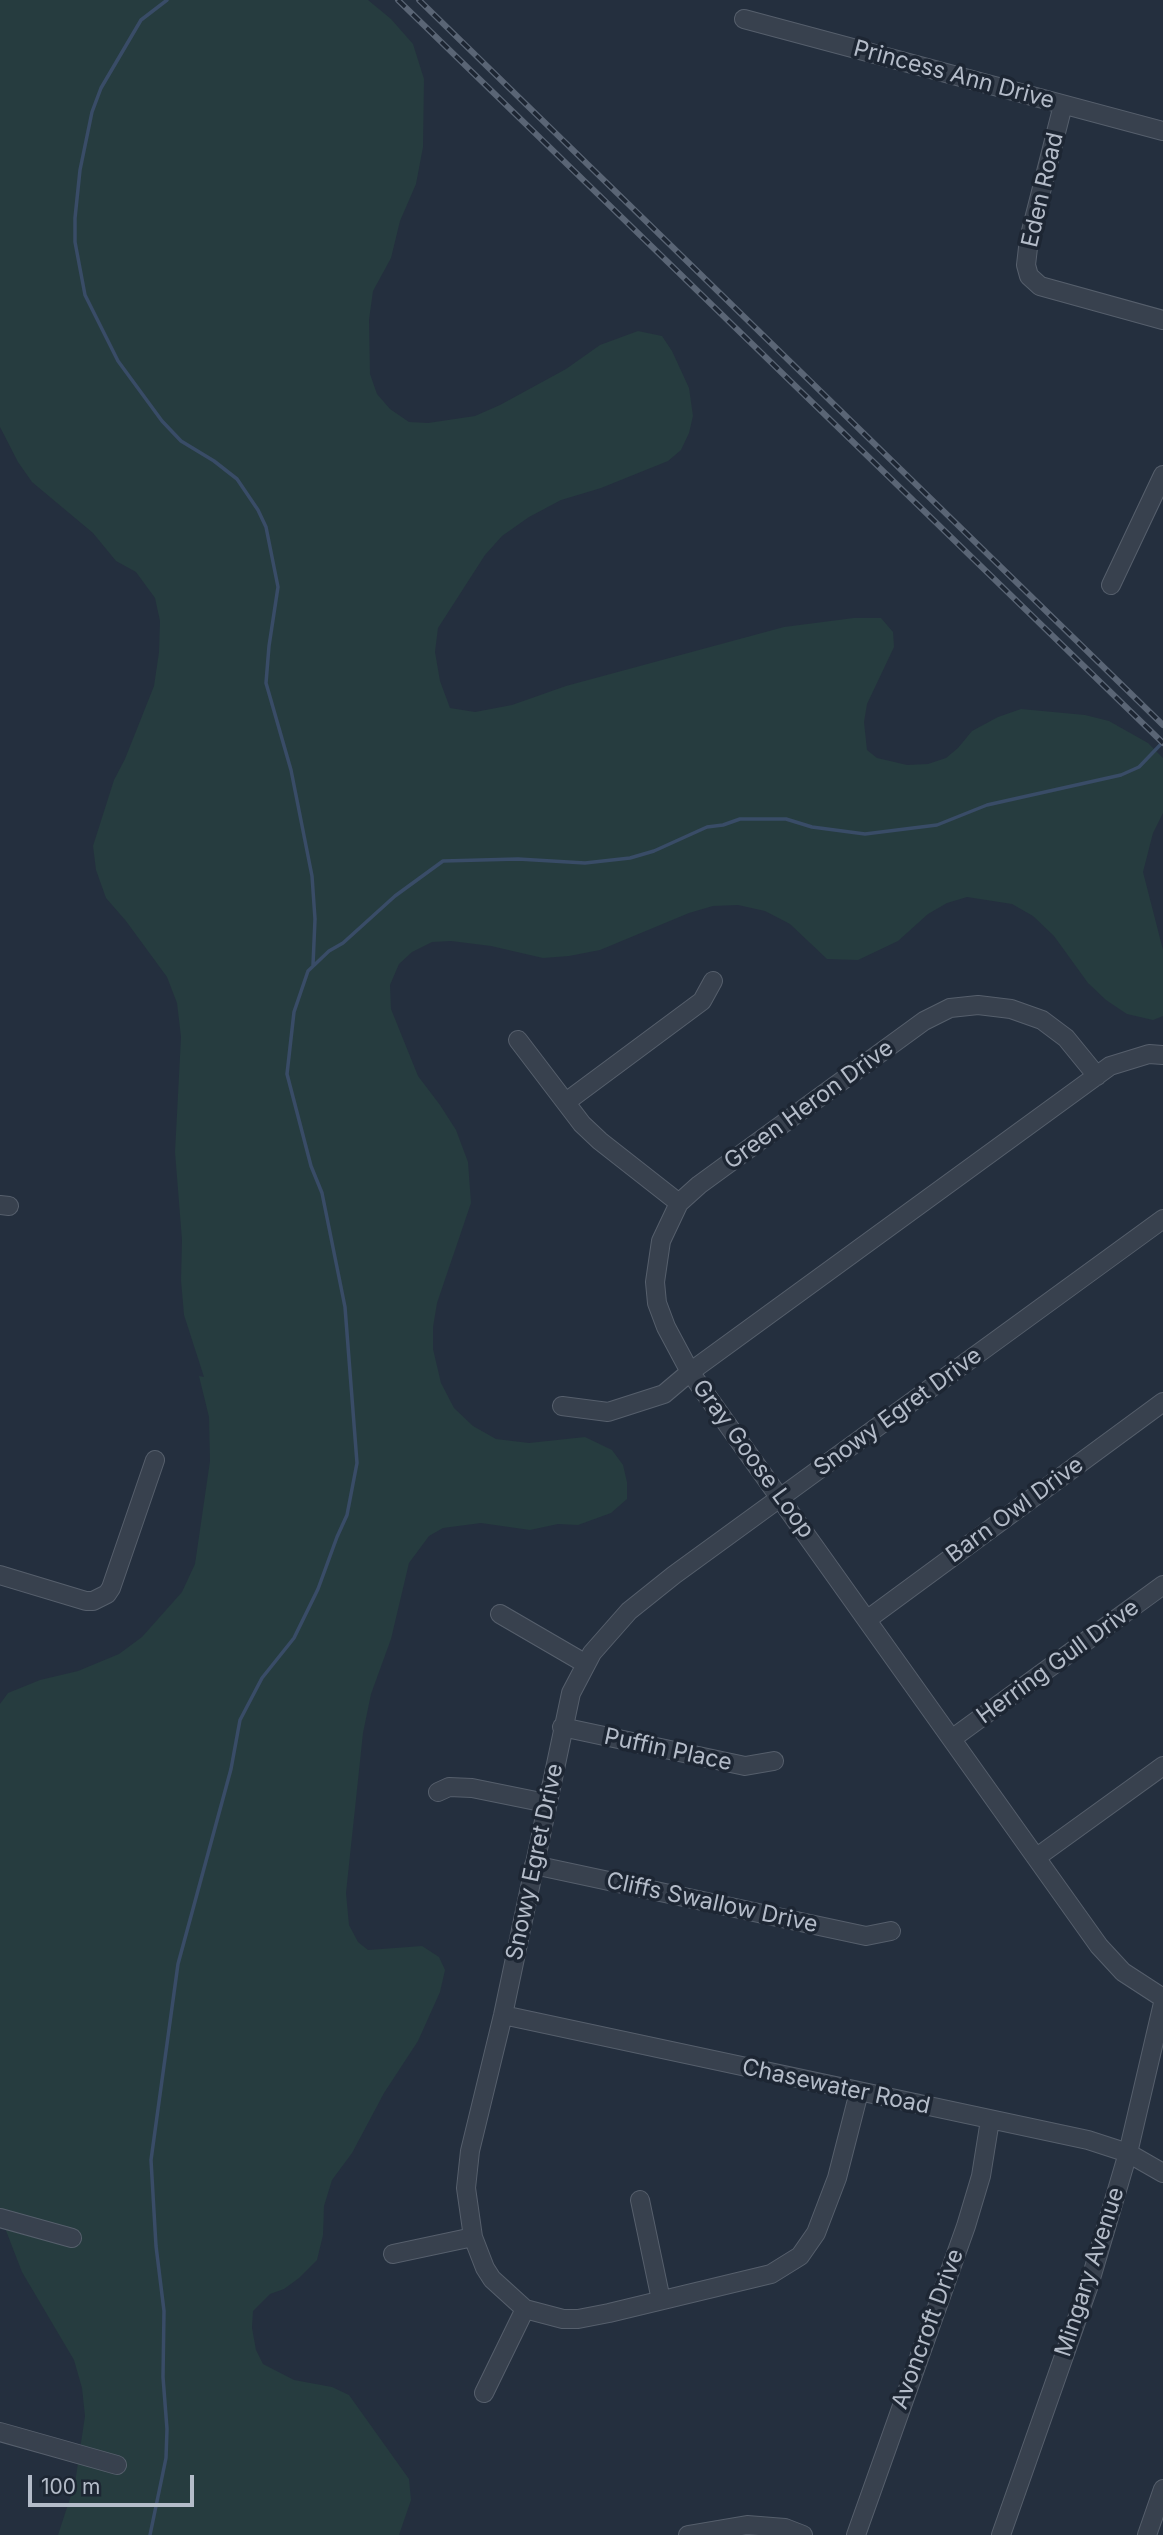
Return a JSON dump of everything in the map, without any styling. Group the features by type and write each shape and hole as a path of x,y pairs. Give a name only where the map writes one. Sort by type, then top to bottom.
{"street":[{"name":"Princess Ann Drive","path":"744,19 1163,131"},
{"name":"Eden Road","path":"1063,105 1028,239 1026,265 1029,276 1040,286 1163,320"},
{"path":"1111,585 1163,475"},
{"path":"566,1102 702,1001 713,981"},
{"name":"Green Heron Drive","path":"690,1372 666,1327 657,1303 655,1282 662,1241 679,1203 699,1185 924,1021 950,1009 978,1005 1011,1009 1042,1020 1066,1038 1097,1076"},
{"path":"518,1040 582,1124 679,1203"},
{"name":"Gray Goose Loop","path":"1163,1055 1149,1054 1110,1066 690,1372 1099,1946 1123,1972 1163,1998"},
{"name":"Snowy Egret Drive","path":"859,2092 837,2178 816,2232 800,2256 771,2274 578,2319 547,2316 525,2309 492,2279 481,2260 473,2237 466,2188 470,2151 503,2015 562,1727 571,1693 586,1664 608,1632 629,1611 1163,1219"},
{"path":"562,1406 608,1412 664,1394 690,1372"},
{"name":"Barn Owl Drive","path":"868,1619 1163,1402"},
{"path":"0,1574 86,1601 107,1594 155,1460"},
{"name":"Herring Gull Drive","path":"953,1738 1163,1585"},
{"path":"500,1614 586,1664"},
{"name":"Puffin Place","path":"562,1727 745,1766 774,1761"},
{"path":"1037,1857 1163,1766"},
{"path":"438,1792 449,1787 472,1788 547,1804"},
{"name":"Cliffs Swallow Drive","path":"534,1865 866,1936 891,1931"},
{"name":"Mingary Avenue","path":"1000,2535 1089,2285 1128,2153 1163,2003"},
{"name":"Chasewater Road","path":"503,2015 1088,2140 1128,2153 1163,2172"},
{"name":"Avoncroft Drive","path":"856,2535 894,2421 966,2226 981,2176 990,2120"},
{"path":"640,2200 661,2300"},
{"path":"0,2218 72,2238"},
{"path":"393,2254 473,2237"},
{"path":"484,2393 525,2309"},
{"path":"0,2432 117,2465"},
{"path":"1147,2535 1163,2488"},
{"path":"688,2535 747,2525 785,2528 803,2535"}],"green space":[{"path":"0,0 368,0 391,19 413,44 424,79 423,147 416,184 400,221 391,258 373,291 369,320 370,374 377,394 390,409 409,422 428,423 475,416 566,369 600,345 638,331 662,336 672,351 689,388 693,416 681,450 668,461 601,488 561,500 529,517 502,536 485,555 438,628 435,652 440,681 450,708 475,712 512,705 566,686 784,627 854,618 881,618 893,632 894,647 867,704 864,722 867,750 877,758 907,765 928,764 946,758 972,731 998,717 1021,709 1085,715 1109,721 1148,743 1163,758 1163,813 1153,833 1143,872 1163,950 1163,1016 1153,1020 1127,1014 1106,1000 1088,983 1054,936 1033,916 1012,904 967,897 947,903 928,914 898,941 858,960 827,959 790,924 765,911 738,905 713,906 689,913 600,950 569,956 543,958 491,946 451,941 432,942 412,952 399,964 390,985 391,1009 418,1076 456,1130 468,1162 471,1203 437,1303 433,1327 433,1349 441,1383 454,1408 473,1426 496,1439 529,1443 585,1437 612,1450 623,1465 627,1499 611,1513 578,1525 558,1524 530,1530 481,1523 443,1528 429,1536 409,1563 391,1639 371,1694 363,1733 346,1893 349,1925 358,1942 368,1950 422,1946 439,1957 445,1970 440,1992 418,2041 384,2093 352,2153 332,2180 324,2206 323,2235 317,2260 299,2278 284,2289 270,2294 253,2311 252,2328 256,2350 263,2364 294,2380 332,2387 349,2395 409,2479 411,2500 399,2535 58,2535 75,2483 85,2416 82,2388 74,2360 22,2272 0,2215 0,1704 8,1693 40,1680 78,1671 119,1654 142,1637 182,1592 195,1564 210,1461 209,1417 199,1376 204,1377 184,1315 181,1280 182,1240 175,1152 181,1037 177,1003 167,977 106,898 96,870 93,846 114,780 154,686 160,621 155,598 136,572 116,561 93,533 32,482 0,427"}],"waterway":[{"path":"167,0 141,20 101,88 92,112 80,170 75,242 85,295 118,361 162,421 181,441 237,479 266,527 278,587 266,683 291,770 312,876 315,919 313,965"},
{"path":"150,2535 166,2458 167,2429 163,2377 164,2311 156,2246 151,2160 178,1964 231,1769 240,1720 262,1678 294,1638 318,1589 347,1515 357,1463 345,1307 322,1193 311,1166 287,1074 294,1012 308,971 395,896 443,861 518,859 585,863 630,858 654,851 707,827 740,819 786,819 812,827 865,834 937,825 987,805 1121,775 1139,767 1163,742"}],"railway":[{"path":"398,0 1163,743"},
{"path":"419,0 1163,725"}]}
